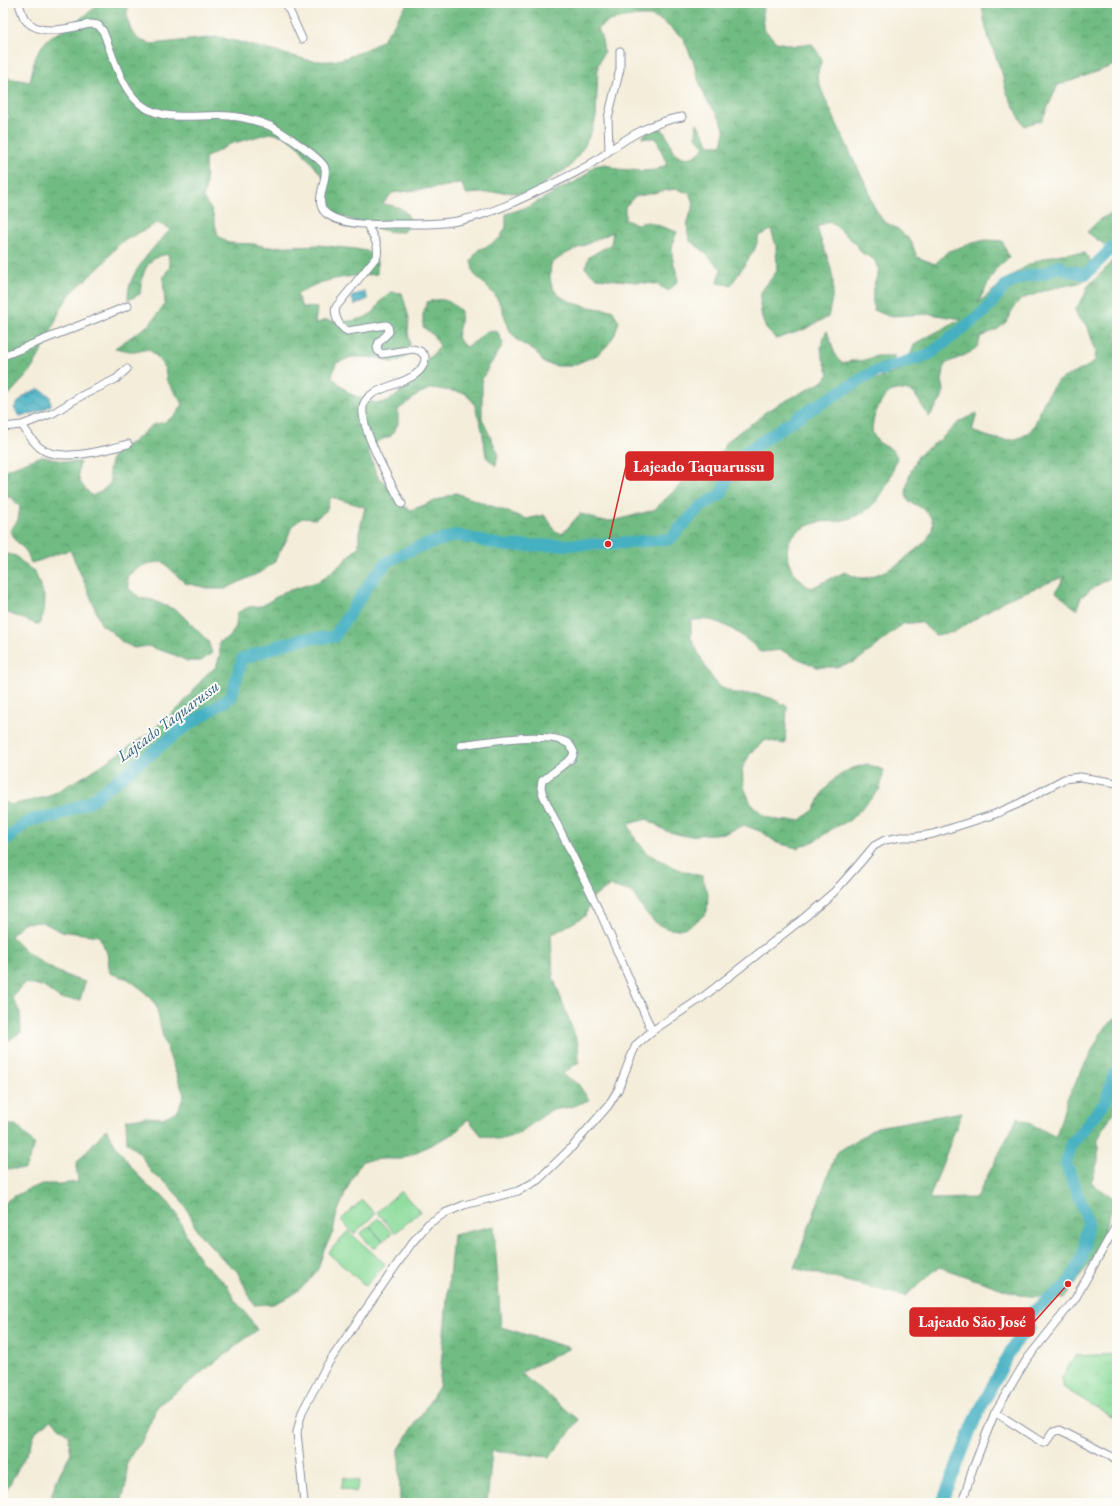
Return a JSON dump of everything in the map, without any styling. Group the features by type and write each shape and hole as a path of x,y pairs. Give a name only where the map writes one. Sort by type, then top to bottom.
{"street":[{"path":"18,3 24,18 35,27 47,31 91,24 98,25 103,31 125,83 133,97 142,106 157,114 177,117 230,116 253,119 272,127 321,161 325,168 325,179 320,204 325,213 337,219 367,225 460,220 484,214 522,199 589,165 652,124 682,117"},
{"path":"286,3 302,39"},
{"path":"609,151 608,118 620,69 620,51"},
{"path":"367,225 377,245 377,256 336,307 334,312 344,330 347,331 386,325 388,326 389,332 376,347 382,354 413,349 420,351 425,356 425,362 419,371 406,380 371,395 365,402 363,408 368,433 402,504"},
{"path":"3,356 128,306"},
{"path":"3,427 22,424 53,413 81,396 116,379 127,369"},
{"path":"22,424 39,447 51,454 64,455 102,451 128,444"},
{"path":"461,745 539,737 560,740 570,745 574,752 572,758 542,781 541,788 543,796 600,912 652,1031"},
{"path":"304,1503 297,1432 302,1412 327,1365 410,1244 428,1224 445,1213 464,1205 518,1190 538,1180 572,1147 608,1106 618,1090 636,1045 652,1031 703,997 805,918 834,892 874,846 885,840 933,834 967,824 1018,804 1064,779 1080,777 1117,783"},
{"path":"962,1503 973,1468 995,1412 1027,1359 1075,1299 1117,1224"},
{"path":"995,1412 1043,1443 1046,1442 1053,1432 1060,1430 1107,1454 1117,1461"}],"green space":[{"path":"100,3 127,3 127,17 131,31 139,40 152,44 219,37 308,60 323,61 348,57 381,41 408,3 765,3 763,9 763,28 776,42 795,46 812,44 822,59 817,76 823,94 868,188 873,205 883,221 898,229 911,241 917,257 935,264 947,252 966,245 985,240 1002,241 1009,257 995,270 978,303 1029,265 1057,255 1085,253 1090,260 1088,278 1079,283 1049,289 1022,299 1015,305 1006,322 998,329 980,337 980,341 975,349 945,364 942,381 944,390 941,400 929,417 914,393 903,390 895,390 884,398 874,417 872,429 873,434 881,444 893,451 897,457 890,479 882,493 873,505 861,514 845,520 820,522 806,526 791,538 788,544 788,558 793,572 799,580 811,588 845,572 862,578 881,573 900,563 925,542 932,530 933,524 929,514 925,510 909,502 906,494 909,476 918,456 940,440 960,421 977,413 972,431 1002,440 1016,439 1023,436 1034,426 1044,401 1057,382 1095,361 1096,351 1087,325 1079,319 1075,310 1085,295 1087,287 1117,257 1117,574 1091,589 1081,597 1077,610 1056,592 1065,576 1005,600 954,632 935,635 921,622 902,624 873,649 855,662 836,667 817,667 781,650 761,652 744,637 717,622 710,620 691,620 691,638 707,670 717,685 735,694 754,694 771,698 787,706 785,744 766,740 751,752 742,769 744,787 751,804 765,816 782,821 801,820 815,809 823,792 834,779 850,769 867,764 884,770 880,789 850,820 832,829 815,841 797,848 777,843 762,832 744,825 726,833 685,836 666,831 647,819 628,824 636,840 648,854 682,871 702,876 708,893 707,912 695,922 684,928 665,928 648,915 632,892 611,886 592,898 585,916 551,935 553,977 578,1044 579,1062 562,1074 578,1084 589,1100 571,1107 551,1110 518,1134 499,1140 481,1135 468,1119 455,1133 402,1159 362,1161 352,1178 337,1213 333,1232 324,1250 318,1269 306,1284 291,1296 273,1304 254,1305 237,1271 223,1259 197,1231 180,1198 167,1184 151,1172 141,1155 127,1142 126,1120 144,1117 162,1118 178,1111 184,1095 164,1041 156,1005 143,990 128,979 110,973 107,953 99,936 60,931 42,922 23,923 11,936 27,952 45,965 64,975 85,982 80,1000 60,999 44,987 25,983 12,997 20,1012 21,1032 3,1044 3,802 11,805 47,797 88,774 151,732 180,707 206,675 216,667 220,655 219,642 230,637 236,626 237,613 249,607 262,606 284,592 320,581 340,565 359,546 359,533 365,507 331,497 326,511 315,519 302,518 292,526 287,539 274,562 263,571 225,589 212,589 185,583 163,562 143,565 131,573 127,577 129,589 140,598 152,600 178,611 208,641 212,653 201,661 187,661 175,655 148,646 134,648 122,642 101,624 70,550 31,563 26,551 17,542 10,531 18,520 20,507 11,497 3,498 3,471 42,456 68,462 80,462 78,473 81,484 92,496 102,491 111,482 109,470 112,457 122,448 133,442 152,425 165,422 176,415 183,404 167,381 165,369 158,358 149,349 135,352 115,348 150,324 165,304 163,277 170,267 168,254 155,258 151,261 143,274 140,294 128,300 129,288 135,273 153,249 171,229 157,223 122,242 103,264 70,294 61,308 44,347 30,372 3,401 3,131 9,116 3,107 3,77 30,82 35,58 42,46 50,37 73,26 75,22","holes":["636,16 650,16 662,21 683,38 694,63 697,76 706,99 721,120 725,132 722,145 710,145 697,123 696,137 705,147 694,156 686,158 673,152 669,140 662,129 650,128 642,138 656,138 667,164 656,170 643,171 617,169 606,164 594,166 575,182 530,206 506,214 506,227 500,238 490,245 478,250 471,261 474,274 495,295 501,306 510,331 518,341 536,352 544,363 558,366 571,366 597,355 607,346 615,334 619,321 612,310 580,305 563,298 553,288 550,273 551,264 563,255 613,232 611,244 589,257 585,268 597,278 656,284 669,291 678,281 672,256 672,246 677,232 648,222 636,224 625,220 625,207 634,197 676,189 689,193 694,205 688,223 690,241 701,249 721,269 717,283 731,285 755,249 759,236 771,230 776,245 777,271 761,292 760,305 762,318 766,329 776,339 803,330 828,317 832,296 833,279 817,227 830,221 854,242 862,253 874,259 879,271 873,290 874,310 888,316 930,314 962,319 914,345 907,363 901,370 876,380 872,373 885,367 895,356 877,356 861,361 842,363 836,357 827,331 821,348 829,374 824,381 764,413 758,420 743,429 728,441 723,449 710,461 694,472 654,510 608,521 599,521 590,516 580,514 562,534 554,530 544,515 527,519 456,493 411,510 400,504 395,493 377,475 368,451 378,441 391,436 398,424 398,410 420,393 432,388 465,393 474,403 482,429 486,457 496,466 498,453 482,419 482,379 503,343 497,331 485,332 476,341 465,347 457,337 461,311 446,300 427,302 423,314 423,327 433,335 440,346 421,364 406,387 387,402 375,403 350,394 332,377 336,363 352,357 381,358 393,363 406,357 410,344 408,332 409,318 402,293 390,292 381,301 374,312 364,318 338,322 326,320 315,324 317,308 302,307 297,295 306,289 325,281 377,274 377,261 367,251 355,249 318,245 267,247 254,244 228,243 218,236 212,211 203,198 206,185 205,158 230,144 270,133 285,136 297,145 324,178 329,190 326,202 332,213 367,226 393,232 403,232 412,223 401,209 383,204 392,193 448,186 461,182 466,194 501,192 530,194 557,174 569,168 585,145 591,132 596,118 598,65 604,52 598,28 609,21"]},
{"path":"982,3 1117,3 1117,64 1058,85 1042,120 1024,126 1006,91 1002,73 989,39 984,20"},
{"path":"1117,211 1117,254 1087,232 1100,219"},
{"path":"3,553 16,556 35,572 45,599 44,612 39,625 3,611"},
{"path":"1117,1016 1117,1100 1113,1112 1098,1139 1098,1161 1091,1183 1115,1199 1097,1253 1064,1299 1020,1295 939,1267 905,1296 794,1268 836,1153 877,1127 962,1112 929,1199 976,1198 1018,1117 1056,1137 1067,1099 1101,1033"},
{"path":"3,1125 16,1125 35,1145 25,1169 3,1169"},
{"path":"106,1129 115,1145 137,1174 149,1187 165,1198 176,1213 191,1245 201,1261 227,1285 235,1301 247,1314 257,1330 192,1381 158,1405 141,1443 132,1453 126,1466 127,1480 121,1503 50,1503 58,1477 71,1453 68,1435 52,1420 36,1431 29,1449 3,1496 3,1207 8,1200 26,1190 43,1184 78,1182 76,1163"},
{"path":"401,1191 420,1212 395,1233 377,1212"},
{"path":"362,1200 375,1214 354,1234 341,1220"},
{"path":"378,1218 392,1233 383,1241 370,1226"},
{"path":"369,1226 382,1241 374,1249 360,1234"},
{"path":"494,1226 501,1327 570,1348 520,1373 579,1420 550,1457 492,1451 487,1503 400,1503 399,1449 439,1387 453,1235"},
{"path":"348,1231 385,1264 366,1286 328,1253"},
{"path":"1117,1354 1117,1420 1064,1388 1061,1379 1075,1356"},
{"path":"344,1477 359,1481 356,1492 341,1488"}],"water":[{"path":"364,291 368,299 355,305 351,297"},
{"path":"39,389 50,396 51,405 36,412 19,416 14,408 22,398"}],"waterway":[{"name":"Lajeado Taquarussu","path":"3,838 9,838 24,824 34,819 52,817 89,802 181,730 231,697 242,659 303,639 334,637 371,581 387,562 413,549 456,535 506,546 608,544 670,539 700,507 721,494 734,460 798,417 872,373 930,354 984,312 1006,285 1026,276 1046,273 1059,265 1065,270 1086,274 1117,243"},
{"path":"942,1503 976,1417 1016,1341 1030,1328 1030,1314 1068,1284 1083,1256 1088,1221 1066,1164 1070,1146 1106,1101 1114,1074 1117,1072"}],"place":[{"name":"Lajeado Taquarussu","path":"608,544"},
{"name":"Lajeado São José","path":"1068,1284"}]}
